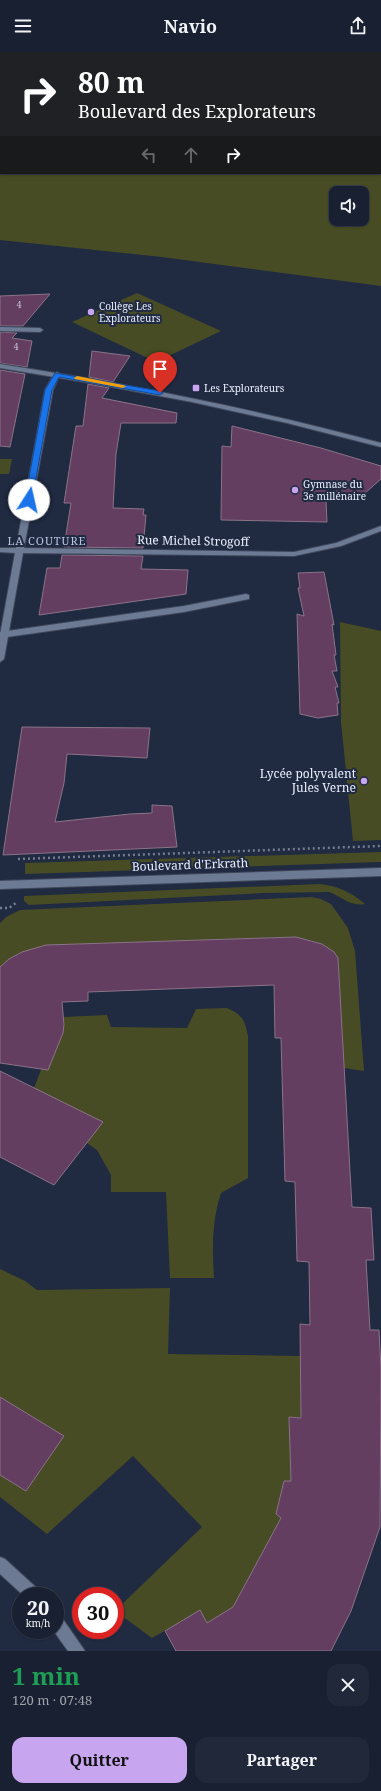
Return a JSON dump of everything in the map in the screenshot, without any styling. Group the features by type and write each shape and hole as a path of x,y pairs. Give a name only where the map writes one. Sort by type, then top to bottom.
{"street":[{"path":"0,329 40,330"},
{"path":"0,366 57,374 216,405 288,421 381,445"},
{"path":"0,659 2,634 20,550 49,390 57,374"},
{"name":"Rue Michel Strogoff","path":"0,550 294,554 320,550 357,539 381,528"},
{"path":"2,634 184,609 246,598"},
{"name":"Boulevard d'Erkrath","path":"0,885 381,873"},
{"path":"0,1564 26,1587"},
{"path":"64,1633 77,1651"}],"path":[{"path":"18,859 381,846"}],"green space":[{"path":"0,174 381,174 381,286 162,257 0,240"},
{"path":"137,293 221,331 156,362 72,322"},
{"path":"0,459 12,459 9,474 0,474"},
{"name":"Lycée polyvalent Jules Verne","path":"340,622 381,631 381,840 353,841 341,722"},
{"path":"381,852 381,862 25,874 25,863"},
{"path":"320,884 333,886 344,890 365,904 360,905 350,903 329,892 264,893 29,905 24,901 24,896"},
{"path":"312,897 321,899 331,904 348,928 355,951 364,1071 344,1068 338,957 322,944 313,941 291,937 41,946 40,948 14,957 0,968 0,923 6,917 20,910"},
{"path":"227,1008 240,1016 246,1026 248,1036 248,1178 221,1193 213,1235 214,1278 170,1278 166,1192 111,1192 111,1175 97,1150 31,1096 63,1017 107,1015 111,1027 187,1028 196,1009"},
{"path":"0,1269 25,1281 37,1290 170,1288 168,1354 300,1356 301,1417 289,1417 291,1481 284,1481 276,1514 281,1518 233,1607 207,1623 200,1611 152,1638 124,1618 124,1602 202,1527 133,1456 47,1534 0,1497 0,1475 26,1491 64,1436 0,1397"}],"building":[{"path":"50,294 23,326 0,326 0,296"},
{"path":"0,332 17,333 12,338 32,341 27,367 0,363"},
{"path":"92,351 130,356 113,382 89,377"},
{"path":"0,370 25,374 10,447 0,446"},
{"path":"88,384 109,388 102,398 177,413 176,423 121,423 116,454 113,508 144,509 143,515 146,515 143,548 64,547 71,503 64,503 76,426 83,426"},
{"name":"Gymnase du 3e millénaire","path":"232,426 321,448 381,466 381,479 356,501 326,500 327,522 221,520 222,446 231,447"},
{"path":"62,555 143,556 141,569 188,570 186,594 39,615 47,568 60,568"},
{"path":"324,572 334,625 332,624 336,655 334,655 337,671 332,671 338,687 335,687 339,703 337,703 338,715 318,718 300,714 297,614 304,616 298,588 300,588 298,573"},
{"path":"22,727 150,728 147,758 67,754 64,783 55,822 152,813 152,805 172,806 177,847 3,855"},
{"path":"296,937 322,944 334,952 338,958 352,1207 371,1208 374,1260 366,1260 370,1330 379,1330 381,1370 380,1527 351,1611 331,1651 176,1651 165,1631 200,1610 207,1623 233,1607 281,1518 276,1514 284,1481 291,1481 289,1417 301,1418 300,1324 310,1325 309,1262 297,1261 295,1182 285,1181 281,1038 275,1038 274,985 88,992 88,1001 62,1002 64,1025 63,1033 48,1070 0,1063 0,967 9,959 22,952 46,945"},
{"path":"0,1071 103,1122 54,1185 0,1157"},
{"path":"0,1397 64,1436 26,1491 0,1475"}],"slow traffic":[{"path":"77,378 123,386"}],"place":[{"name":"Collège Les Explorateurs","path":"91,312"},
{"name":"Les Explorateurs","path":"196,388"},
{"name":"Gymnase du 3e millénaire","path":"295,490"},
{"name":"Lycée polyvalent Jules Verne","path":"364,781"}],"district":[{"name":"LA COUTURE","path":"47,541"}],"route":[{"path":"29,500 49,390 57,374 160,393"}]}
